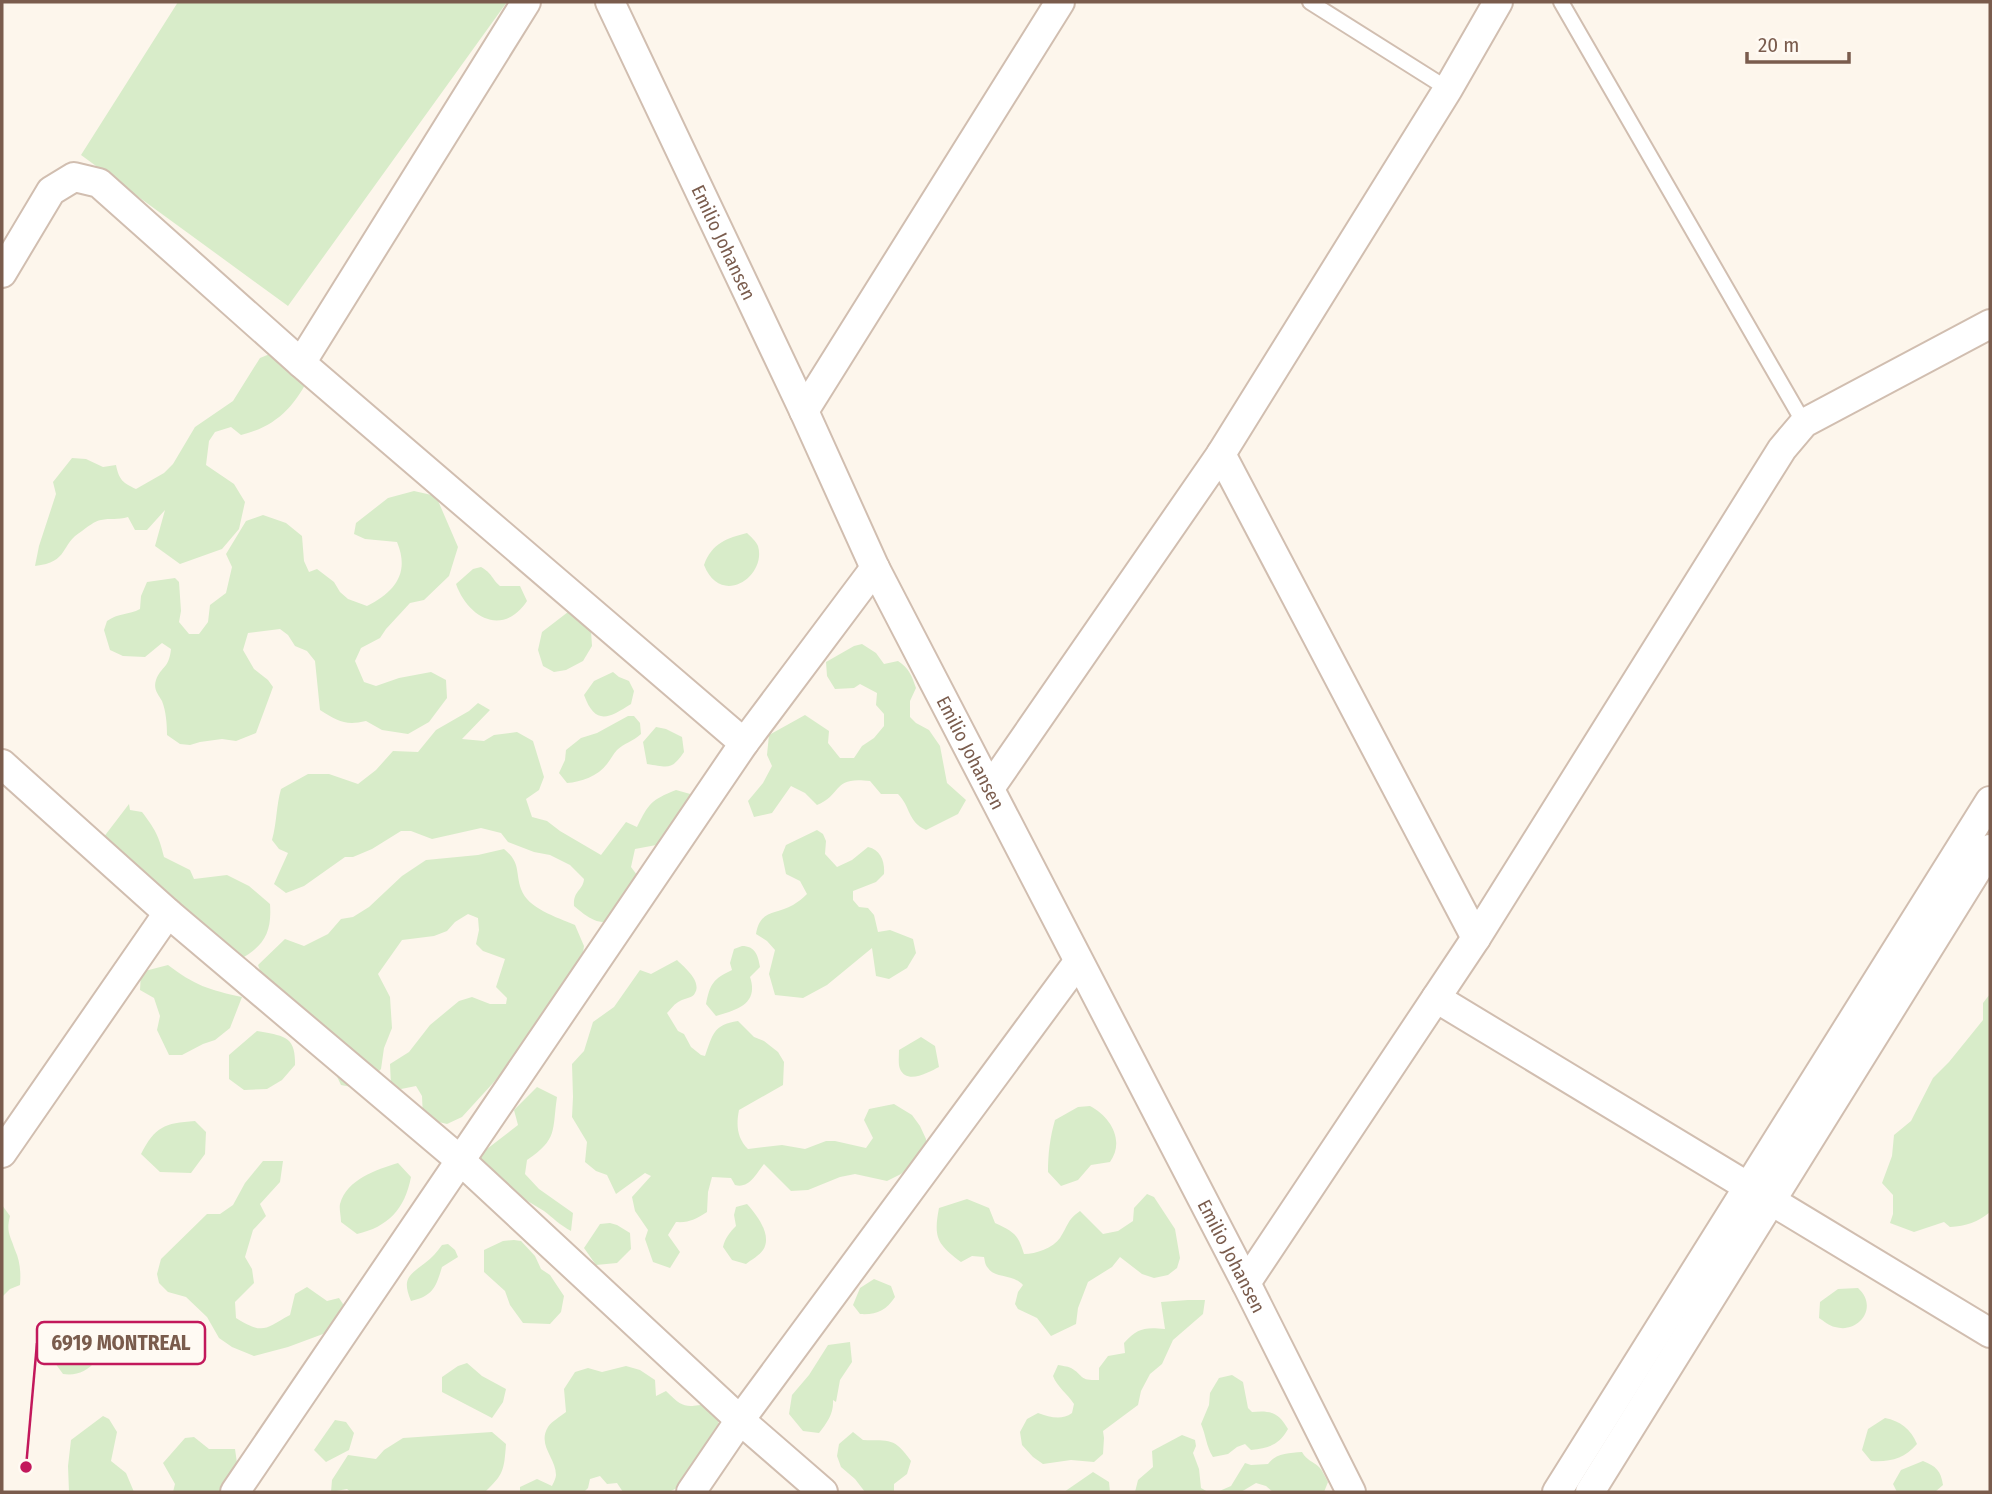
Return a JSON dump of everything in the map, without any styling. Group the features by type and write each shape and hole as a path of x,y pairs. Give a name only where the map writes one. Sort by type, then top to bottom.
{"street":[{"path":"301,363 526,2"},
{"name":"Emilio Johansen","path":"610,2 804,411 875,568 1246,1283 1351,1492"},
{"path":"804,411 1060,2"},
{"path":"990,788 1221,454 1448,89 1498,2"},
{"path":"2,273 51,191 74,177 99,183 301,363 744,743"},
{"path":"1246,1283 1476,938 1782,449 1804,423 1990,324"},
{"path":"1221,454 1476,938"},
{"path":"234,1492 744,743 875,568"},
{"path":"2,764 168,912 460,1160 740,1420 823,1492"},
{"path":"1557,1492 1760,1193 1978,864 1990,801"},
{"path":"2,1153 168,912"},
{"path":"691,1492 740,1420 1078,962"},
{"path":"1437,998 1990,1333"},
{"path":"1590,1492 1760,1193"}],"lane":[{"path":"1310,2 1448,89"},
{"path":"1561,2 1804,423"}],"green space":[{"path":"178,2 507,2 288,306 81,155"},
{"path":"277,351 310,375 298,397 283,414 264,427 241,435 231,427 215,432 209,441 206,465 234,484 245,502 239,529 222,549 180,564 155,546 165,510 147,530 135,530 128,517 96,522 75,536 54,561 35,566 56,494 53,482 72,458 86,459 103,467 116,465 122,480 136,489 164,473 173,464 195,427 233,401 260,358"},
{"path":"414,491 436,496 458,547 449,576 424,600 410,603 380,638 361,648 355,661 364,682 376,686 431,672 446,680 447,698 429,722 408,734 382,730 366,721 342,722 320,710 315,661 307,651 295,646 280,629 248,633 243,650 254,669 273,687 256,733 236,741 222,739 190,745 180,744 167,735 164,709 155,683 169,660 171,649 162,643 145,657 123,656 110,650 104,630 107,621 140,609 141,596 147,582 175,578 179,582 179,622 189,634 199,634 208,622 210,605 226,593 232,567 226,554 246,521 263,515 286,523 302,536 304,561 309,572 317,569 334,582 348,599 367,606 392,588 401,572 401,553 397,542 365,539 354,534 356,523 388,498"},
{"path":"747,533 758,546 756,568 741,583 731,586 721,584 712,578 704,565 707,558 721,543"},
{"path":"481,567 500,586 520,586 527,601 518,612 507,618 487,619 469,606 456,584 473,569"},
{"path":"568,612 591,631 592,646 583,661 566,670 554,672 543,666 538,650 542,632"},
{"path":"862,644 876,653 884,664 898,661 910,673 916,688 910,701 910,717 929,730 940,746 947,783 966,800 958,814 926,830 915,822 898,794 881,794 870,781 858,780 843,783 825,801 817,805 805,793 791,786 772,813 754,817 748,801 763,783 772,766 767,755 769,735 805,715 829,731 828,743 840,758 854,758 862,746 874,738 884,726 884,714 876,705 877,693 860,684 854,688 835,689 827,676 826,662"},
{"path":"613,672 629,681 634,691 631,704 609,716 598,715 588,705 584,695 594,681"},
{"path":"478,703 490,710 462,739 484,741 494,735 517,732 533,741 544,777 539,790 526,799 532,817 547,821 601,855 626,822 637,827 648,807 661,797 676,790 701,797 667,843 635,849 631,867 643,883 624,923 597,921 574,906 575,897 584,879 570,865 550,855 508,842 501,833 481,828 432,839 411,831 401,831 372,849 353,857 345,857 304,886 286,893 274,884 288,853 279,849 272,840 281,789 308,774 329,774 358,784 376,770 393,751 418,752 436,730"},
{"path":"628,716 634,716 640,723 641,734 617,750 599,772 583,780 567,783 559,773 566,750 581,738 597,733"},
{"path":"656,727 682,737 684,752 672,765 665,767 647,764 643,742"},
{"path":"129,804 130,810 142,812 150,823 164,857 190,870 194,879 227,875 249,886 270,904 268,931 255,949 239,960 103,838"},
{"path":"817,830 823,834 826,841 825,854 837,867 852,860 868,847 879,854 884,865 884,874 876,882 853,891 853,900 859,907 868,908 874,915 878,932 890,930 913,939 916,953 907,968 889,979 876,976 872,948 827,985 803,998 775,995 769,974 775,950 756,934 758,926 765,916 793,905 807,894 800,881 786,874 782,855 786,845"},
{"path":"504,849 515,863 521,889 530,902 544,912 575,925 584,946 582,960 572,983 549,1003 510,1063 462,1117 447,1124 423,1118 422,1096 416,1086 401,1089 391,1086 390,1064 409,1052 430,1025 459,1001 472,997 490,1004 506,1004 507,998 496,987 505,959 483,951 476,944 478,918 468,914 447,931 434,936 402,940 378,974 390,997 392,1028 384,1048 381,1069 362,1089 341,1085 331,1064 271,1000 258,965 285,939 304,946 328,934 341,919 353,917 369,907 402,876 426,860 478,855"},
{"path":"742,946 753,949 760,967 750,977 752,986 749,1000 738,1008 716,1016 706,1004 709,992 716,979 732,970 730,963 734,949"},
{"path":"677,960 691,975 697,988 693,996 678,1002 667,1013 691,1047 705,1056 715,1032 723,1025 738,1021 754,1037 778,1052 784,1062 783,1085 739,1110 738,1131 748,1149 782,1145 805,1149 826,1141 866,1148 873,1138 864,1120 869,1109 894,1104 912,1115 920,1126 926,1139 926,1152 922,1158 887,1181 855,1174 808,1190 791,1191 764,1164 752,1180 740,1186 735,1185 731,1178 712,1177 707,1212 692,1220 676,1222 668,1235 680,1252 670,1268 653,1262 645,1239 648,1230 635,1211 632,1197 651,1176 645,1173 616,1194 607,1175 596,1171 585,1162 587,1142 572,1117 572,1064 584,1051 593,1022 614,1007 640,970 651,974"},
{"path":"168,965 202,986 242,997 230,1028 215,1040 182,1055 169,1055 157,1030 160,1016 154,998 140,990 141,972"},
{"path":"1990,994 1990,1212 1967,1224 1950,1227 1944,1222 1914,1232 1890,1223 1893,1195 1882,1183 1892,1156 1894,1135 1911,1121 1933,1078 1983,1020 1983,1003"},
{"path":"257,1031 281,1036 290,1042 295,1055 295,1065 282,1080 267,1089 244,1090 229,1079 229,1055"},
{"path":"921,1037 935,1046 939,1067 913,1077 903,1074 900,1069 899,1050"},
{"path":"537,1087 557,1097 553,1126 549,1140 527,1160 525,1174 539,1189 573,1213 571,1231 544,1211 476,1170 483,1152 518,1125 514,1110"},
{"path":"1090,1106 1104,1116 1114,1130 1114,1154 1110,1162 1091,1165 1078,1180 1061,1186 1048,1172 1055,1120 1078,1107"},
{"path":"195,1121 206,1132 205,1154 191,1173 160,1172 141,1154 151,1138 162,1128 175,1123"},
{"path":"263,1161 283,1161 280,1182 260,1204 266,1216 253,1230 245,1257 252,1269 254,1283 235,1302 236,1318 253,1327 269,1327 290,1315 295,1294 307,1287 327,1301 339,1298 345,1307 339,1323 323,1334 254,1356 219,1338 207,1317 186,1297 168,1292 159,1283 157,1274 161,1259 207,1214 220,1214 233,1205 245,1183"},
{"path":"398,1163 411,1177 404,1198 393,1215 378,1227 357,1234 341,1222 340,1204 349,1188 363,1177"},
{"path":"1147,1194 1154,1197 1175,1229 1180,1258 1177,1268 1168,1275 1154,1278 1142,1274 1120,1257 1112,1267 1088,1282 1078,1308 1076,1324 1051,1336 1037,1318 1018,1309 1015,1304 1023,1285 1019,1281 991,1271 986,1266 984,1257 972,1256 961,1262 942,1245 937,1234 939,1208 967,1199 989,1208 995,1223 1011,1231 1020,1242 1024,1254 1034,1253 1057,1242 1070,1220 1080,1211 1103,1234 1118,1231 1133,1221 1134,1208"},
{"path":"747,1204 765,1231 766,1244 762,1252 746,1264 732,1260 723,1247 736,1226 736,1207"},
{"path":"2,1205 10,1216 10,1237 20,1267 20,1285 10,1289 2,1297"},
{"path":"610,1223 630,1233 631,1249 617,1263 596,1265 584,1248 600,1224"},
{"path":"503,1241 521,1241 535,1256 541,1269 550,1275 564,1296 561,1312 550,1324 523,1323 510,1305 505,1291 484,1272 484,1250"},
{"path":"448,1244 458,1257 442,1267 429,1293 411,1301 407,1288 408,1279 442,1245"},
{"path":"874,1279 891,1286 895,1297 880,1311 860,1314 853,1305 860,1288"},
{"path":"1858,1288 1867,1303 1866,1311 1858,1323 1852,1327 1835,1327 1819,1318 1820,1302 1838,1289"},
{"path":"1205,1300 1203,1314 1173,1340 1162,1364 1150,1374 1141,1391 1138,1405 1103,1431 1103,1454 1094,1462 1071,1460 1043,1464 1033,1457 1022,1445 1020,1432 1027,1419 1038,1413 1060,1418 1072,1413 1074,1404 1053,1376 1058,1365 1071,1368 1084,1378 1099,1380 1099,1368 1108,1356 1125,1353 1124,1343 1133,1334 1146,1329 1165,1329 1161,1302"},
{"path":"74,1340 89,1344 96,1361 81,1372 63,1374 55,1363 58,1347"},
{"path":"850,1342 852,1362 840,1380 836,1402 833,1400 829,1418 819,1433 803,1431 789,1414 792,1395 809,1375 828,1345"},
{"path":"467,1363 482,1376 506,1389 503,1402 492,1418 442,1392 442,1377"},
{"path":"626,1366 640,1370 655,1380 656,1396 666,1391 685,1405 709,1404 717,1416 720,1429 689,1482 669,1492 623,1492 617,1483 607,1484 600,1476 590,1479 584,1492 520,1492 520,1487 537,1479 552,1486 554,1482 555,1469 546,1446 545,1434 550,1425 566,1412 564,1389 575,1372 588,1368 602,1372"},
{"path":"1232,1375 1243,1382 1248,1408 1252,1412 1274,1414 1288,1429 1281,1439 1268,1447 1251,1450 1245,1444 1228,1454 1213,1457 1201,1424 1209,1405 1210,1393 1219,1378"},
{"path":"103,1416 109,1419 117,1432 111,1461 126,1473 134,1492 69,1492 71,1440"},
{"path":"1885,1418 1904,1426 1917,1444 1897,1458 1871,1461 1862,1450 1868,1429"},
{"path":"335,1420 346,1422 354,1433 349,1450 326,1462 314,1450"},
{"path":"492,1432 506,1444 505,1460 496,1481 485,1492 351,1492 347,1489 331,1492 332,1480 348,1455 376,1459 384,1450 403,1438"},
{"path":"853,1432 863,1440 895,1444 911,1461 907,1474 894,1484 894,1492 865,1492 841,1467 837,1456 839,1444"},
{"path":"1182,1435 1195,1440 1193,1453 1199,1469 1201,1488 1208,1492 1135,1492 1138,1480 1153,1467 1152,1451"},
{"path":"194,1437 209,1449 235,1449 238,1470 220,1492 173,1492 175,1484 163,1463 185,1438"},
{"path":"1302,1452 1323,1472 1328,1482 1324,1492 1273,1492 1256,1483 1241,1492 1217,1492 1231,1486 1245,1463 1268,1464 1279,1456"},
{"path":"1923,1461 1937,1470 1943,1485 1935,1492 1897,1492 1893,1484 1901,1470"},
{"path":"1093,1472 1109,1482 1110,1492 1064,1492"}],"place":[{"name":"6919 MONTREAL","path":"26,1467"}]}
